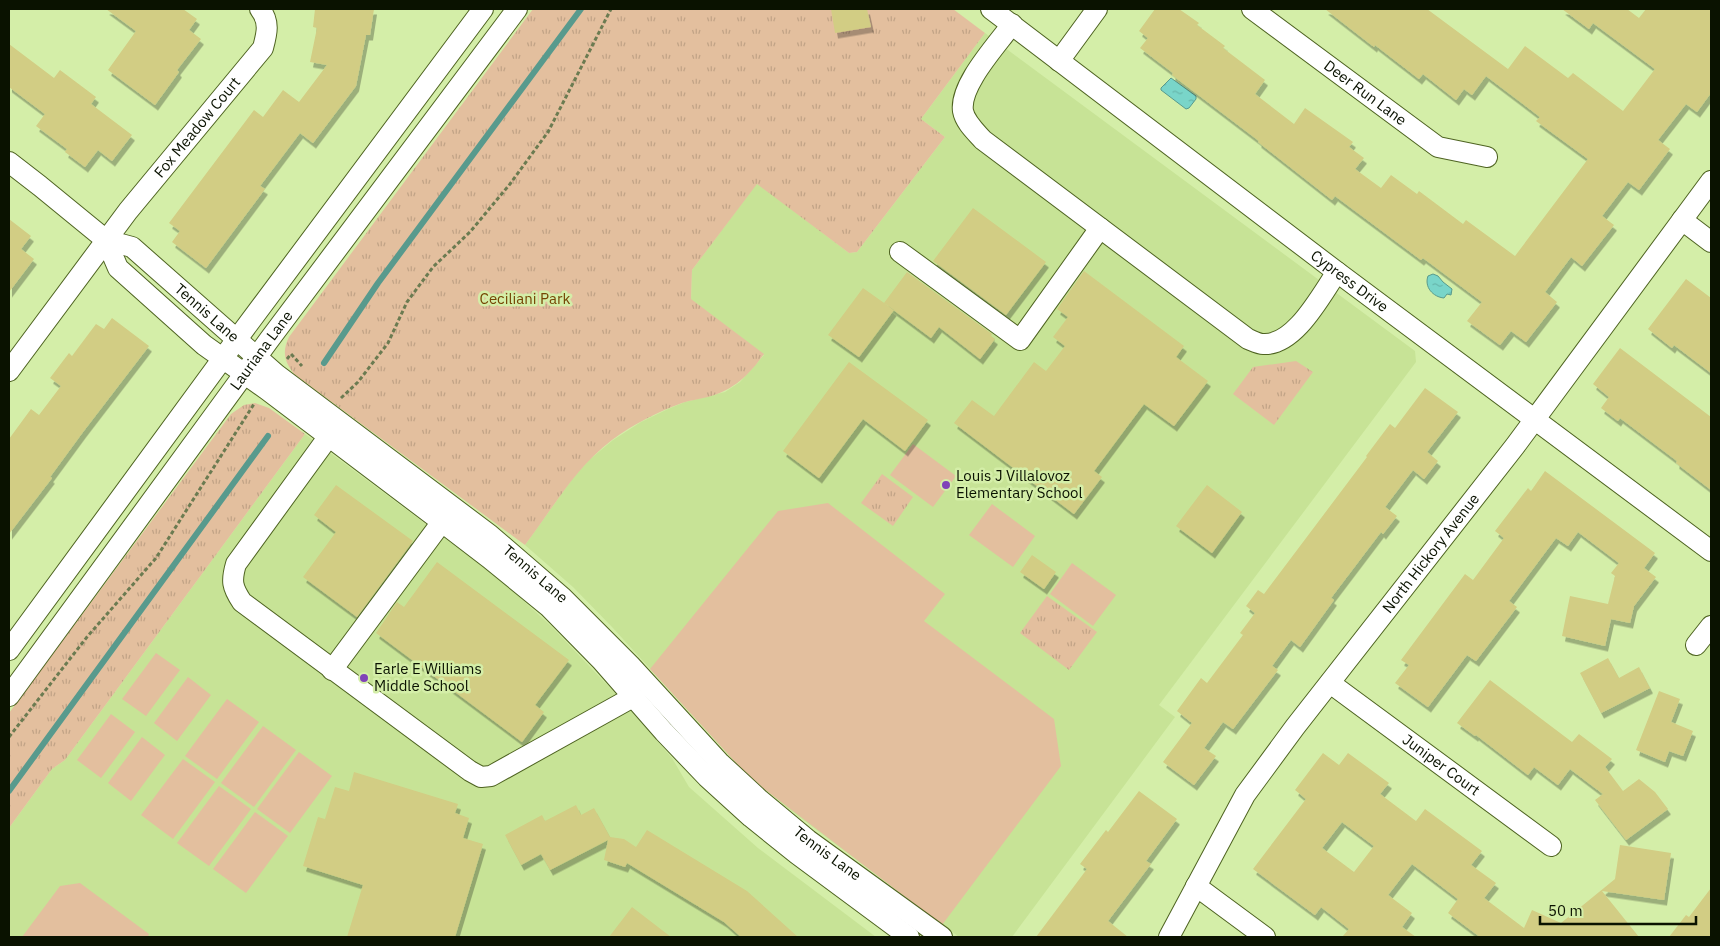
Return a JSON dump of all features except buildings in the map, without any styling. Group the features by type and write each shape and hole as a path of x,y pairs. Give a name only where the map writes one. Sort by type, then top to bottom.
{"street":[{"name":"Fox Meadow Court","path":"9,371 128,211 262,48 268,30 266,17 260,9"},
{"name":"Lauriana Lane","path":"9,650 236,339 483,9"},
{"name":"Lauriana Lane","path":"9,696 257,357 517,9"},
{"name":"Cypress Drive","path":"991,9 1711,551"},
{"path":"1059,61 1097,9"},
{"name":"Deer Run Lane","path":"1252,9 1438,147 1486,157"},
{"path":"1012,24 970,81 964,94 963,111 970,125 983,140 1248,339 1262,345 1278,342 1289,336 1299,326 1338,272"},
{"name":"Tennis Lane","path":"9,162 106,240 132,247 257,357 448,515 489,558 549,607 601,660 707,777 751,817 805,860 909,937"},
{"name":"North Hickory Avenue","path":"1169,937 1245,795 1535,419 1711,181"},
{"path":"1682,220 1711,242"},
{"path":"900,252 1020,340 1100,228"},
{"name":"Tennis Lane","path":"106,240 118,268 204,345 329,436 448,515 490,535 562,597 630,664 719,762 760,800 808,840 942,937"},
{"path":"329,436 236,564 233,576 234,590 242,602 470,772 481,777 492,776 633,697"},
{"path":"332,670 448,515"},
{"path":"1696,645 1711,626"},
{"name":"Juniper Court","path":"1330,683 1551,846"},
{"path":"1196,886 1265,937"}],"shaded area":[{"name":"Louis J Villalovoz Elementary School","path":"985,33 1415,351 1416,362 1159,705 1175,717 1012,937 959,937 785,806 738,765 573,587 525,545 575,475 589,460 613,440 641,422 668,409 685,402 725,392 740,382 764,355 691,300 692,270 757,183 849,253 857,252 945,137 921,119"},
{"name":"Earle E Williams Middle School","path":"305,434 482,566 516,594 551,626 614,692 672,758 689,787 758,848 876,937 9,937 9,828 52,769 65,760"}],"green space":[{"name":"Ceciliani Park","path":"533,9 953,9 985,33 921,119 945,137 857,252 849,253 757,184 692,270 691,299 764,354 747,375 726,390 664,410 612,440 587,463 565,489 525,545 294,374 286,360 285,347 289,337"},
{"path":"1296,361 1313,372 1274,425 1233,394 1253,367"},
{"path":"255,403 269,408 305,434 65,760 52,769 9,828 9,713 231,414 244,405"},
{"path":"913,444 956,476 933,507 890,475"},
{"path":"882,474 913,497 893,526 861,503"},
{"path":"828,503 945,594 924,621 1054,719 1061,766 942,925 763,788 738,765 650,669 778,511"},
{"path":"992,504 1035,536 1013,567 969,535"},
{"path":"1072,563 1116,595 1093,626 1050,594"},
{"path":"1047,596 1097,632 1069,670 1020,633"},
{"path":"156,653 180,670 146,716 122,699"},
{"path":"188,677 211,695 177,741 154,723"},
{"path":"227,699 259,722 217,779 185,756"},
{"path":"111,714 135,732 101,778 77,760"},
{"path":"263,726 296,750 254,807 221,783"},
{"path":"142,737 165,755 131,801 108,783"},
{"path":"299,752 332,776 290,833 257,809"},
{"path":"183,759 215,782 173,839 141,815"},
{"path":"219,786 251,809 209,866 177,843"},
{"path":"255,812 288,836 246,893 213,869"},
{"path":"80,883 149,934 148,937 22,937 60,886"}],"water":[{"path":"1171,78 1196,96 1196,99 1189,108 1186,109 1161,90"},
{"path":"1433,274 1438,276 1452,289 1451,295 1447,294 1444,298 1436,296 1430,291 1427,280 1428,276"}],"waterway":[{"path":"324,363 378,283 581,9"},
{"path":"9,791 268,436"}],"place":[{"name":"Louis J Villalovoz Elementary School","path":"946,485"},
{"name":"Earle E Williams Middle School","path":"364,678"}]}
